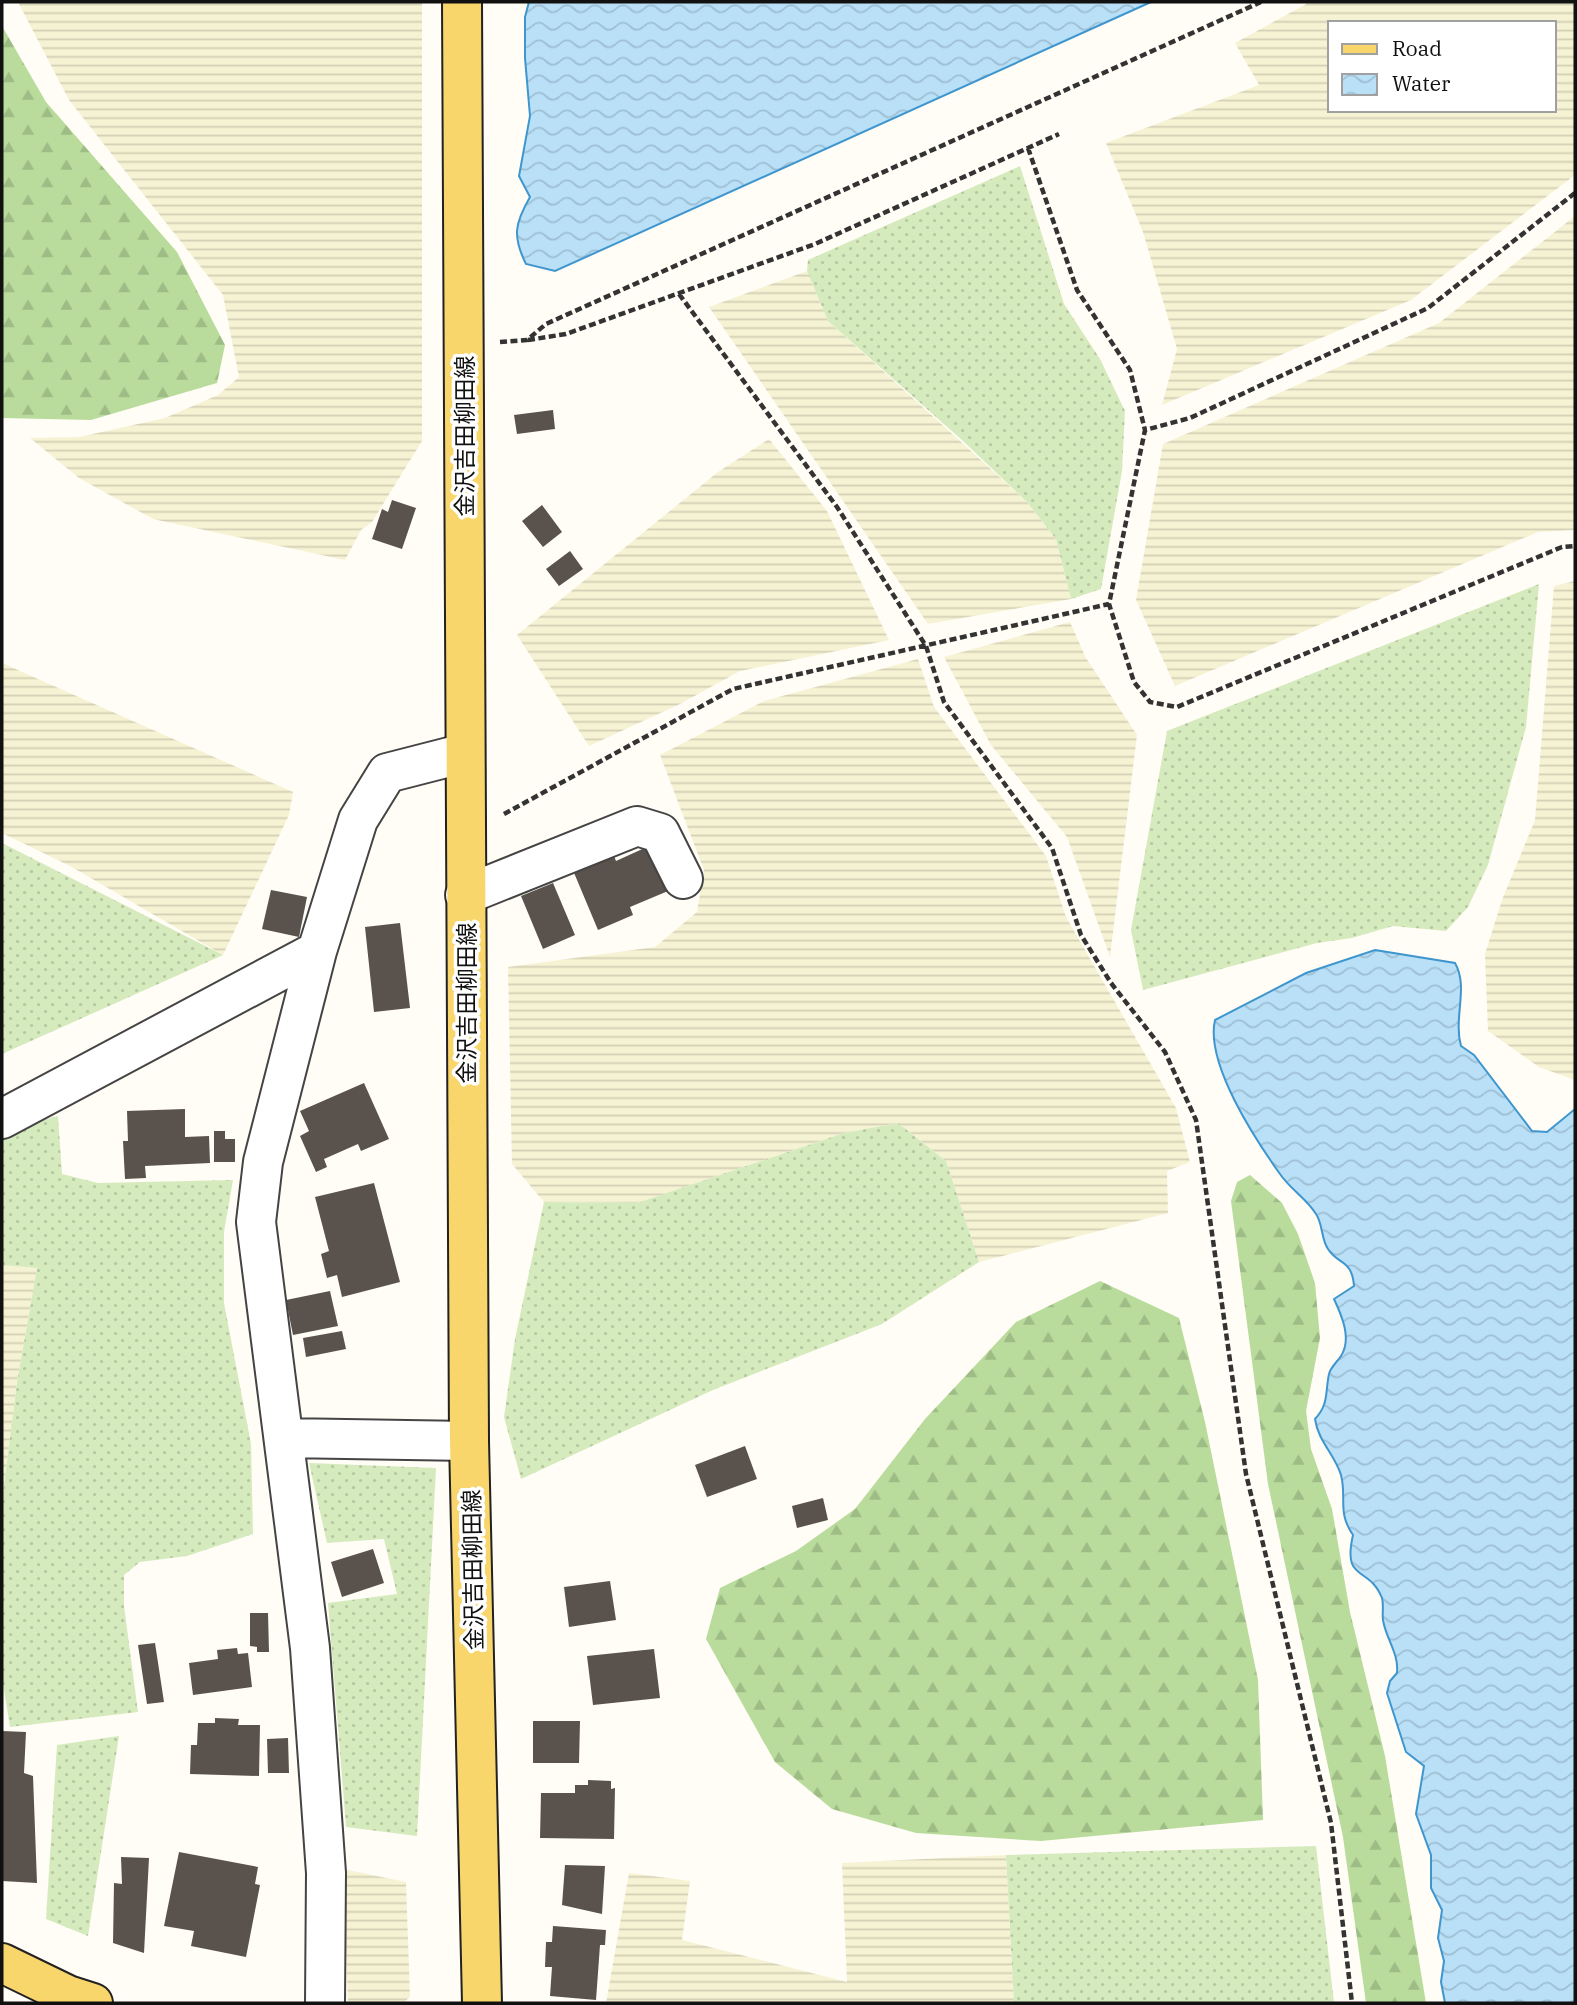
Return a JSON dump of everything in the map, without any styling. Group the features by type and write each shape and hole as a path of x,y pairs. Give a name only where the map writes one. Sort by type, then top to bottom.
{"main road":[{"name":"金沢吉田柳田線","path":"462,2 469,1441 482,2003"},
{"path":"2,1963 76,2001"}],"street":[{"path":"325,2003 326,1873 309,1634 256,1222 263,1161 317,951 358,820 387,773 465,753"},
{"path":"466,895 637,826 660,833 683,879"},
{"path":"2,1119 317,951"},
{"path":"284,1438 469,1441"}],"path":[{"path":"527,340 546,324 1261,2"},
{"path":"463,345 566,334 679,294 815,244 1059,134"},
{"path":"1027,148 1077,290 1130,370 1145,430 1109,604 1134,682 1150,702 1177,708 1562,547 1575,546"},
{"path":"1145,430 1190,418 1428,307 1575,193"},
{"path":"679,294 837,507 926,646 944,702 1052,848 1081,935 1111,983 1165,1052 1196,1119 1246,1474 1331,1823 1352,2003"},
{"path":"465,833 573,779 733,689 1109,604"}],"shaded area":[{"path":"18,2 422,2 422,441 372,522 361,530 345,560 153,519 79,478 30,438 79,437 165,418 218,395 239,377 223,295 69,100"},
{"path":"1310,2 1575,2 1575,175 1411,300 1162,405 1177,349 1143,232 1106,143 1259,85 1235,43"},
{"path":"1575,216 1575,530 1538,532 1175,686 1136,600 1163,444 1439,323"},
{"path":"807,271 828,321 1027,502 1056,539 1071,599 928,624 709,307"},
{"path":"769,439 827,511 889,640 740,671 680,704 589,746 517,635 718,472"},
{"path":"1575,581 1575,1080 1539,1067 1488,1031 1485,954 1502,900 1535,820 1554,586"},
{"path":"1070,622 1086,658 1137,735 1110,957 1067,837 991,745 944,657"},
{"path":"918,659 934,707 1046,856 1066,917 1176,1108 1190,1162 1167,1171 1168,1213 979,1262 946,1161 898,1123 844,1133 637,1203 544,1202 512,1164 508,967 655,947 697,912 704,870 660,755 764,701"},
{"path":"2,663 293,792 289,815 223,955 70,866 2,833"},
{"path":"2,1265 37,1268 17,1382 2,1501"},
{"path":"1006,1855 1014,2003 606,2003 629,1873 690,1881 682,1940 847,1982 842,1863"},
{"path":"343,1869 406,1882 410,1997 403,2003 348,2003"}],"green space":[{"path":"2,26 46,102 177,252 225,345 217,383 91,420 2,418"},
{"path":"1020,166 1064,304 1100,359 1125,411 1122,471 1101,589 1071,599 1056,539 1027,502 828,321 807,271 808,260"},
{"path":"1539,584 1526,727 1488,865 1468,907 1446,931 1393,926 1352,938 1317,943 1143,990 1131,930 1167,731"},
{"path":"2,843 223,955 2,1054"},
{"path":"58,1116 62,1174 98,1183 233,1180 224,1232 224,1303 251,1444 253,1534 187,1556 140,1562 124,1575 124,1606 138,1712 10,1727 2,1677 2,1501 17,1382 37,1268 2,1265 2,1131"},
{"path":"898,1123 946,1161 979,1262 882,1324 713,1390 521,1479 504,1417 515,1339 544,1202 637,1203 844,1133"},
{"path":"1250,1175 1282,1203 1298,1234 1315,1283 1320,1338 1306,1411 1311,1449 1332,1509 1350,1612 1385,1756 1426,2003 1366,2003 1343,1837 1268,1484 1231,1201 1237,1182"},
{"path":"1100,1281 1179,1318 1205,1422 1258,1680 1263,1820 1041,1841 916,1833 832,1809 775,1762 706,1639 720,1588 796,1551 855,1509 925,1419 1016,1322"},
{"path":"309,1463 436,1468 417,1836 346,1827 328,1603 397,1594 384,1539 327,1543"},
{"path":"119,1736 88,1936 46,1919 57,1745"},
{"path":"1316,1846 1334,2003 1014,2003 1006,1855"}],"water":[{"path":"529,2 1151,2 555,271 526,264 517,237 518,222 530,197 519,176 530,116 525,58 525,17"},
{"path":"1375,950 1455,963 1461,982 1461,1046 1474,1055 1532,1131 1547,1132 1575,1109 1575,2003 1445,2003 1441,1982 1444,1961 1438,1938 1442,1910 1431,1888 1431,1855 1416,1814 1424,1766 1406,1752 1387,1693 1390,1681 1397,1673 1397,1666 1383,1620 1382,1598 1377,1588 1358,1572 1351,1560 1353,1535 1345,1519 1341,1475 1319,1434 1315,1419 1325,1403 1332,1367 1341,1356 1346,1342 1343,1320 1334,1299 1354,1286 1353,1277 1348,1267 1328,1249 1318,1218 1312,1209 1284,1179 1258,1141 1234,1100 1217,1057 1215,1020 1306,973"}],"building":[{"path":"553,410 555,429 517,434 514,415"},
{"path":"392,500 416,508 402,549 372,539 382,509 388,512"},
{"path":"542,505 562,532 543,547 522,521"},
{"path":"570,551 583,569 559,586 546,569"},
{"path":"649,846 668,891 630,907 633,915 598,930 572,868 612,851 616,861"},
{"path":"553,883 575,935 543,949 521,896"},
{"path":"271,890 307,897 299,937 262,929"},
{"path":"400,923 410,1008 374,1012 365,927"},
{"path":"364,1083 389,1139 361,1151 358,1144 324,1159 327,1167 316,1172 300,1136 309,1131 300,1111"},
{"path":"185,1109 185,1137 209,1136 210,1163 145,1166 146,1178 125,1179 123,1141 128,1141 127,1111"},
{"path":"214,1131 225,1131 225,1139 235,1139 235,1162 214,1162"},
{"path":"374,1183 400,1282 342,1297 337,1275 327,1278 321,1254 329,1251 315,1197"},
{"path":"330,1291 338,1326 293,1335 286,1300"},
{"path":"342,1331 346,1349 306,1357 303,1338"},
{"path":"745,1446 757,1479 707,1497 695,1465"},
{"path":"823,1498 828,1520 797,1528 792,1506"},
{"path":"373,1549 384,1583 342,1597 331,1562"},
{"path":"610,1581 616,1620 569,1627 564,1587"},
{"path":"250,1613 268,1613 269,1652 257,1652 257,1647 250,1646"},
{"path":"155,1643 164,1702 147,1704 138,1645"},
{"path":"237,1648 238,1654 248,1653 252,1687 193,1695 189,1663 218,1659 217,1650"},
{"path":"654,1649 660,1698 593,1705 587,1656"},
{"path":"215,1718 239,1719 238,1725 260,1725 259,1776 190,1774 191,1745 197,1745 198,1723 215,1723"},
{"path":"533,1721 580,1721 579,1763 533,1763"},
{"path":"2,1731 26,1732 24,1773 33,1776 37,1883 2,1881"},
{"path":"288,1738 289,1773 268,1773 267,1739"},
{"path":"588,1780 611,1781 611,1789 615,1788 614,1839 540,1838 541,1793 575,1793 575,1785 588,1785"},
{"path":"179,1852 258,1867 255,1884 260,1885 246,1957 191,1946 194,1931 164,1926"},
{"path":"121,1857 149,1858 144,1953 113,1943 114,1883 122,1884"},
{"path":"565,1865 605,1866 602,1914 562,1905"},
{"path":"553,1926 606,1930 605,1945 600,1945 596,2000 550,1996 552,1967 545,1967 546,1942 552,1942"}]}
